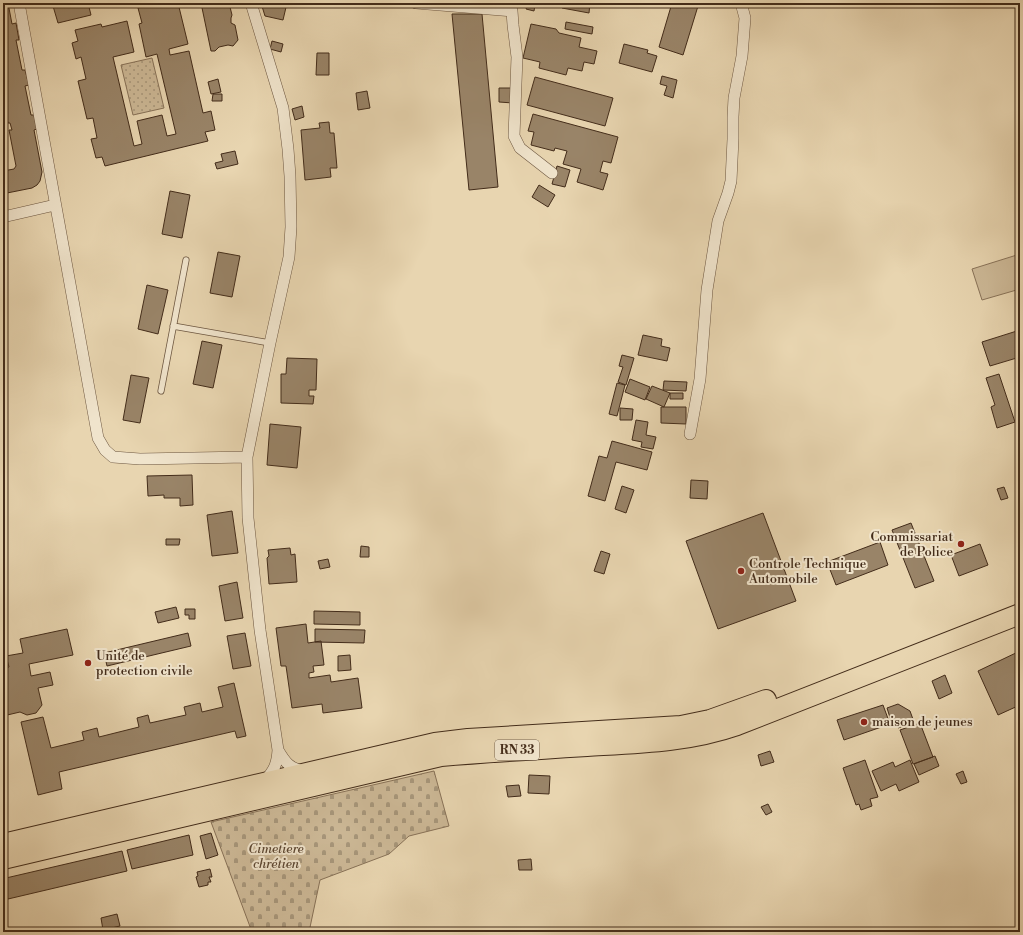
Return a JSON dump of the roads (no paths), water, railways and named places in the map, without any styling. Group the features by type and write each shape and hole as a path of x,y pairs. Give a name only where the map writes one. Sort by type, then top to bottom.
{"highway":[{"name":"RN 33","path":"3,844 436,743 695,724 770,698 1020,602"},
{"name":"RN 33","path":"3,859 441,756 658,742 705,735 737,725 1020,614"}],"street":[{"path":"19,3 98,438 105,450 113,457 126,459 247,457"},
{"path":"251,3 283,108 288,149 291,227 289,257 247,457 248,518 260,630 278,750 274,770 265,782"},
{"path":"416,3 512,7 512,25 518,57 514,136 520,148 552,173"},
{"path":"690,434 700,378 707,290 718,221 731,181 733,111 742,56 745,18 742,3"},
{"path":"3,217 55,205"},
{"path":"278,750 284,762 290,767 309,772"}],"lane":[{"path":"161,391 186,260"},
{"path":"173,326 270,343"}],"place":[{"name":"Commissariat de Police","path":"961,544"},
{"name":"Controle Technique Automobile","path":"741,571"},
{"name":"Unité de protection civile","path":"88,663"},
{"name":"maison de jeunes","path":"864,722"}],"park label":[{"name":"Cimetiere chrétien","path":"276,856"}]}
